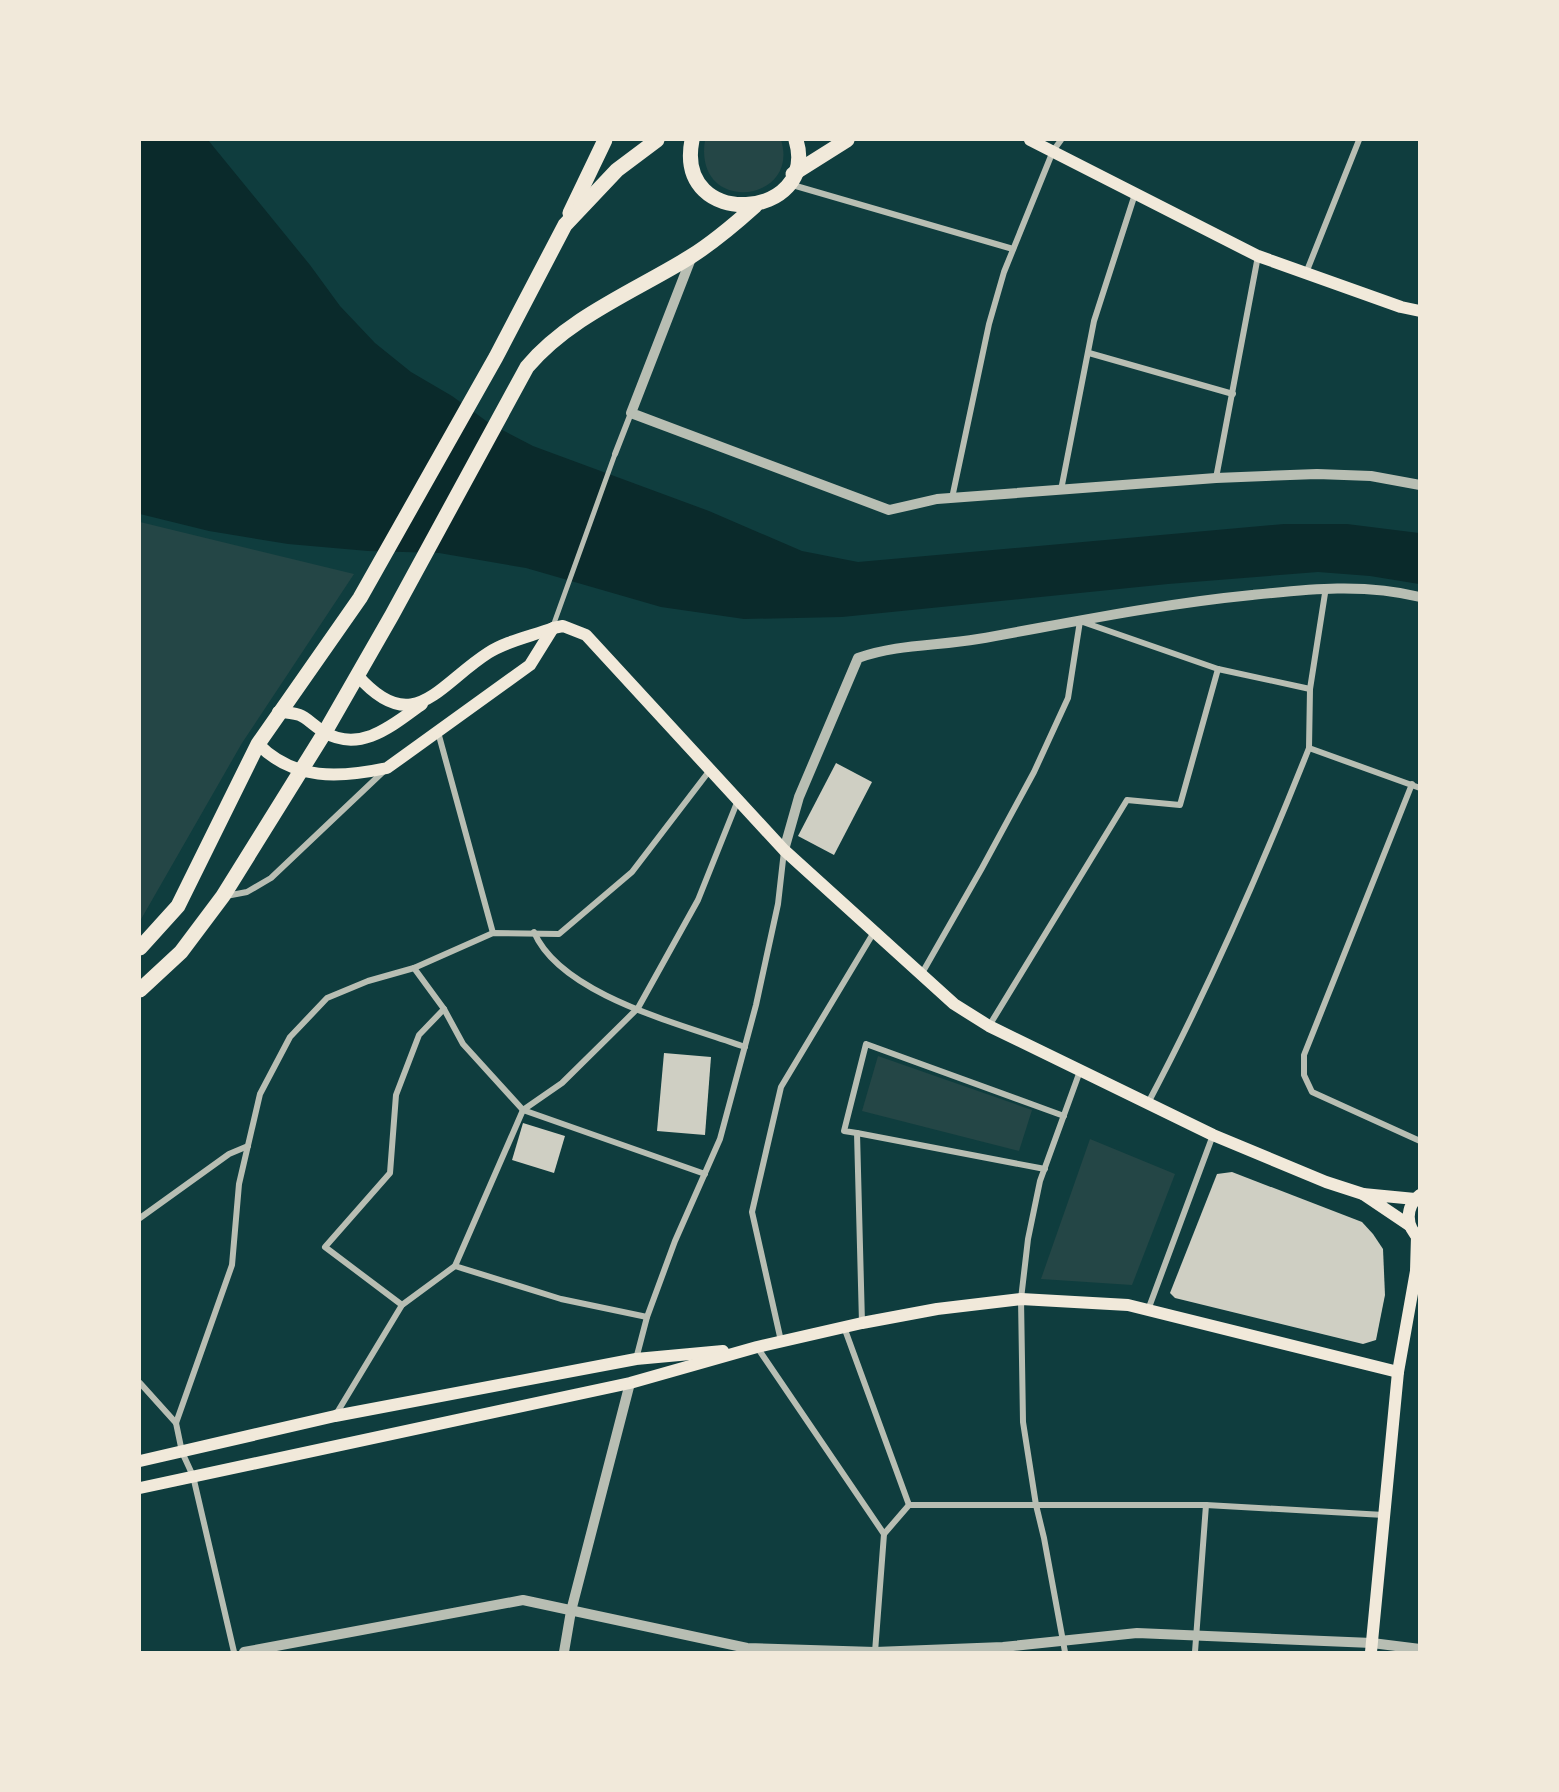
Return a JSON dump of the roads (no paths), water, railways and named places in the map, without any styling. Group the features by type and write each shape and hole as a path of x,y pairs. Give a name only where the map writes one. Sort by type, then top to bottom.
{"main road":[{"path":"140,948 178,906 258,744 278,712 360,598 496,357 565,225 605,140"},
{"path":"565,225 617,170 657,140"},
{"path":"692,140 691,159 696,176 706,191 720,201 738,206 755,206 771,200 790,179 847,140"},
{"path":"790,179 797,159 796,140"},
{"path":"1030,140 1258,256 1305,274 1419,311"},
{"path":"140,990 181,952 223,896 301,771 392,615 522,375 546,345 576,324 692,256 728,231 755,206"},
{"path":"278,712 306,717 325,732 360,739 376,736 489,652 563,626 586,635 784,850 954,1004 989,1026 1213,1135 1363,1194 1409,1225 1418,1238 1418,1269 1414,1307 1398,1371 1372,1648"},
{"path":"258,744 278,761 301,771 340,775 387,768 530,665 553,628"},
{"path":"357,675 380,698 401,704 423,703"},
{"path":"1363,1194 1417,1197 1409,1211 1409,1225"},
{"path":"140,1488 630,1383 757,1347 862,1323 937,1309 1021,1299 1128,1305 1398,1371"},
{"path":"140,1461 335,1416 636,1359 757,1347"},
{"path":"630,1383 636,1359"}],"street":[{"path":"952,498 989,324 1013,249 1053,151 1061,140"},
{"path":"1305,274 1359,140"},
{"path":"790,179 1013,249"},
{"path":"1061,490 1094,321 1135,192"},
{"path":"553,628 615,454 692,256"},
{"path":"1216,478 1258,256"},
{"path":"1089,353 1233,394"},
{"path":"631,413 889,510 952,498 1216,478 1317,474 1371,476 1419,485"},
{"path":"1148,1103 1249,895 1310,748 1310,689 1326,587"},
{"path":"636,1359 647,1317 675,1241 720,1139 745,1047 778,904 784,850 799,797 858,657 885,648 943,646 1195,601 1326,587 1396,591 1419,597"},
{"path":"1080,621 1218,669 1310,689"},
{"path":"921,975 1034,772 1068,698 1080,621"},
{"path":"989,1026 1127,800 1180,805 1218,669"},
{"path":"438,732 493,933"},
{"path":"1310,748 1419,788"},
{"path":"223,896 247,892 271,878 387,768"},
{"path":"176,1423 232,1265 239,1184 260,1095 290,1037 327,998 368,981 414,968 493,933 559,934 632,872 710,770"},
{"path":"1412,784 1305,1055 1304,1075 1312,1092 1419,1141"},
{"path":"335,1416 402,1305 455,1266 523,1110 561,1083 638,1008 698,900 738,800"},
{"path":"781,1341 752,1212 781,1087 874,931"},
{"path":"534,932 545,951 566,971 593,988 638,1008 745,1047"},
{"path":"414,968 444,1009 463,1044 523,1110 705,1174"},
{"path":"402,1305 325,1247 390,1173 396,1095 419,1035 444,1009"},
{"path":"1045,1169 844,1131 866,1044 1064,1116"},
{"path":"1064,1647 1036,1504 1023,1422 1021,1299 1028,1239 1045,1169 1080,1071"},
{"path":"858,1133 862,1323"},
{"path":"1148,1311 1213,1135"},
{"path":"140,1218 229,1154 248,1146"},
{"path":"455,1266 561,1299 647,1317"},
{"path":"844,1327 909,1505"},
{"path":"757,1347 884,1534"},
{"path":"140,1383 176,1423 182,1452 193,1476 234,1653"},
{"path":"564,1653 572,1611 630,1383"},
{"path":"875,1652 884,1534 909,1505 1206,1505 1384,1515"},
{"path":"1195,1653 1206,1505"},
{"path":"244,1653 523,1600 747,1650 875,1652 1064,1647 1137,1633 1196,1634 1372,1648 1419,1649"}]}
